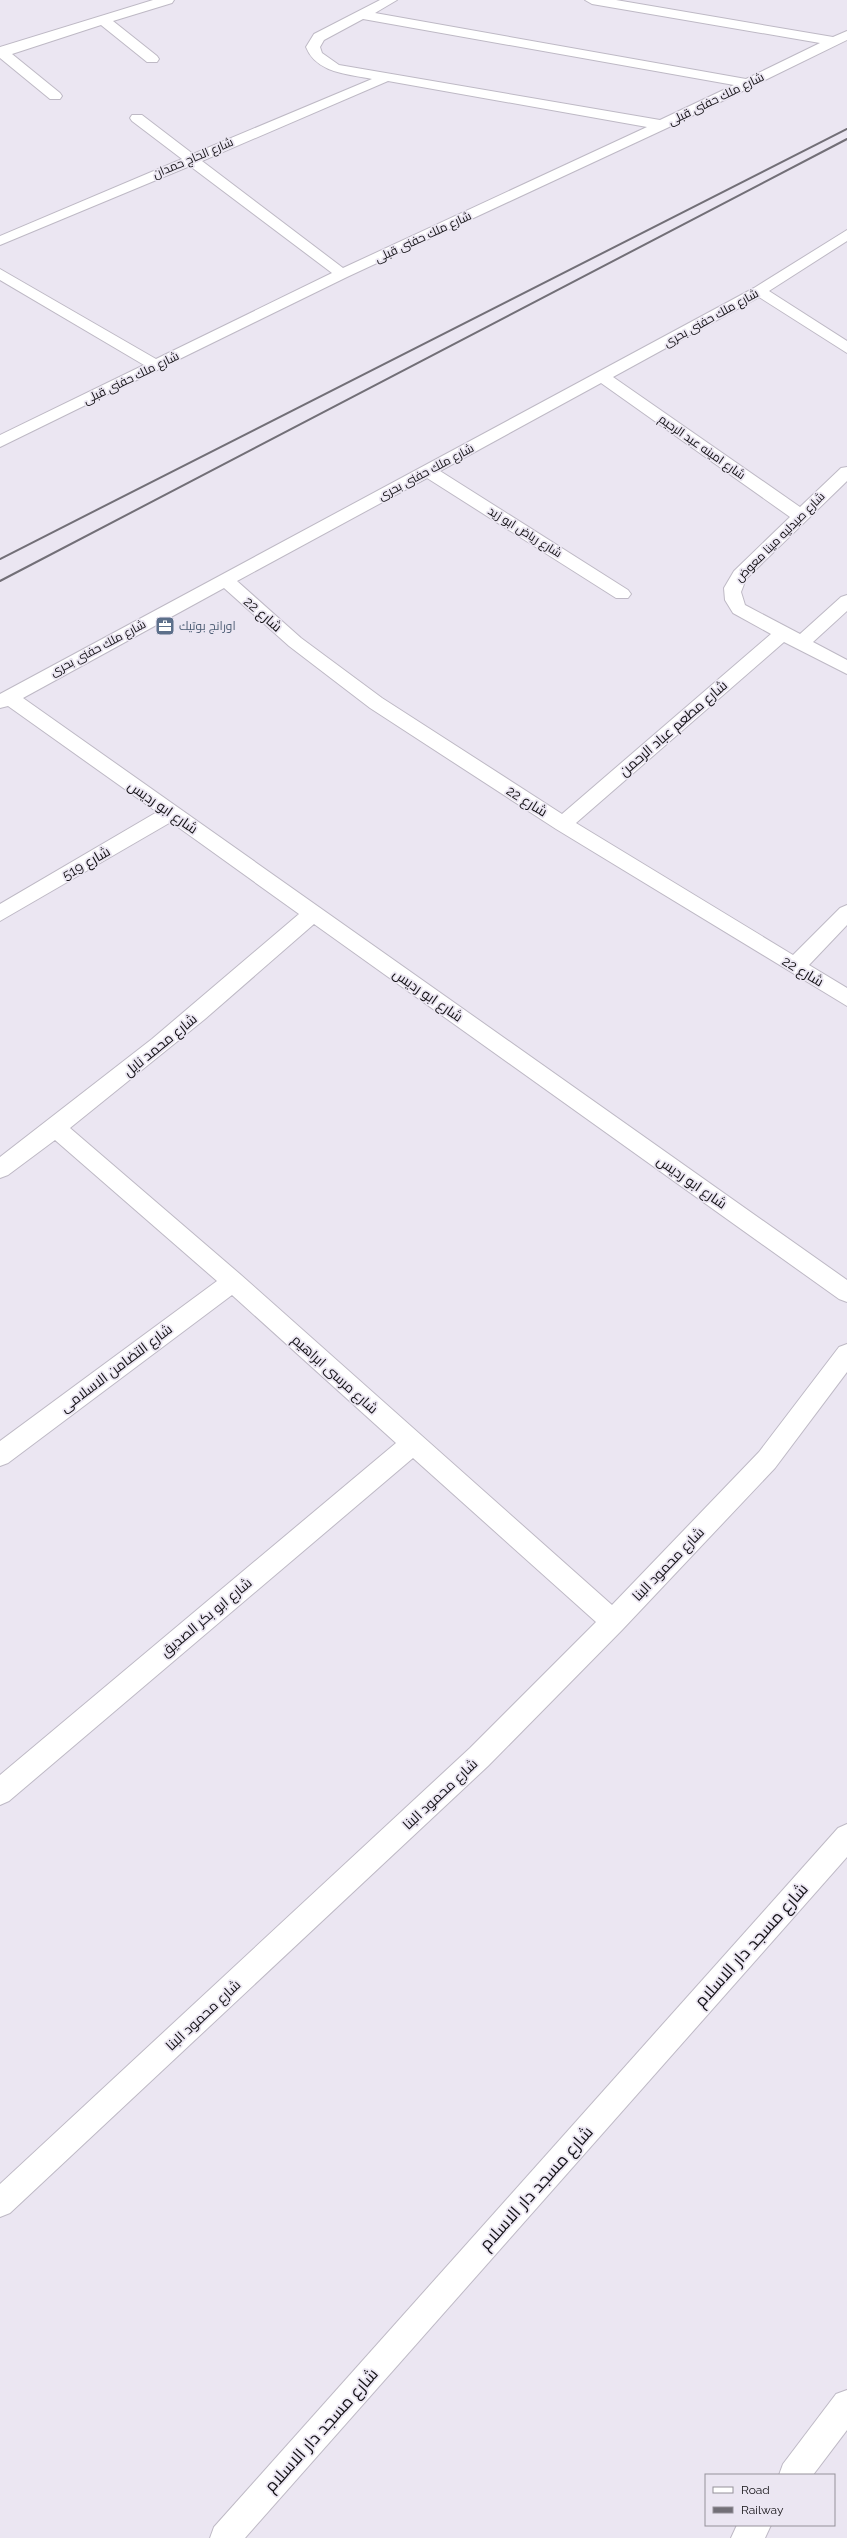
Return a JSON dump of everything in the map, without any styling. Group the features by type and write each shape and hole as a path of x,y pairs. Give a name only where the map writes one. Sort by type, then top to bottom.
{"street":[{"path":"0,52 167,0"},
{"path":"390,0 319,37 313,47 316,56 335,68 662,125"},
{"path":"592,0 840,38"},
{"path":"361,15 748,83"},
{"path":"103,20 152,59"},
{"name":"شارع ملك حفنى قبلى","path":"0,442 342,274 662,125 840,38"},
{"path":"0,52 55,96"},
{"name":"شارع الحاج حمدان","path":"0,241 190,159 387,77"},
{"path":"137,118 342,274"},
{"name":"شارع ملك حفنى بحرى","path":"4,699 603,377 759,291 847,234"},
{"path":"0,274 157,366"},
{"path":"759,291 847,348"},
{"name":"شارع امينه عبد الرحيم","path":"603,377 801,516"},
{"name":"شارع رياض ابو زيد","path":"428,471 622,594"},
{"name":"شارع صيدليه مينا معوض","path":"784,633 739,609 732,600 734,582 847,472"},
{"name":"شارع 22","path":"225,580 295,642 376,703 563,824 847,998"},
{"path":"801,643 847,601"},
{"path":"784,633 847,668"},
{"name":"شارع مطعم عباد الرحمن","path":"563,824 784,633"},
{"name":"شارع ابو رديس","path":"4,699 171,813 847,1292"},
{"name":"شارع 519","path":"0,913 171,813"},
{"path":"795,966 847,912"},
{"name":"شارع محمد نايل","path":"0,1169 56,1128 149,1055 235,983 313,913"},
{"name":"شارع مرسى ابراهيم","path":"56,1128 233,1282 613,1622"},
{"name":"شارع التضامن الاسلامى","path":"0,1455 233,1282"},
{"name":"شارع محمود البنا","path":"0,2203 479,1757 613,1622 768,1460 847,1354"},
{"name":"شارع ابو بكر الصديق","path":"0,1792 413,1443"},
{"name":"شارع مسجد دار الاسلام","path":"225,2538 847,1837"},
{"path":"795,2474 847,2405"},
{"path":"746,2538 755,2526"}],"railway":[{"path":"0,559 847,129"},
{"path":"0,581 847,139"}],"place":[{"name":"اورانج بوتيك","path":"165,626"}]}
